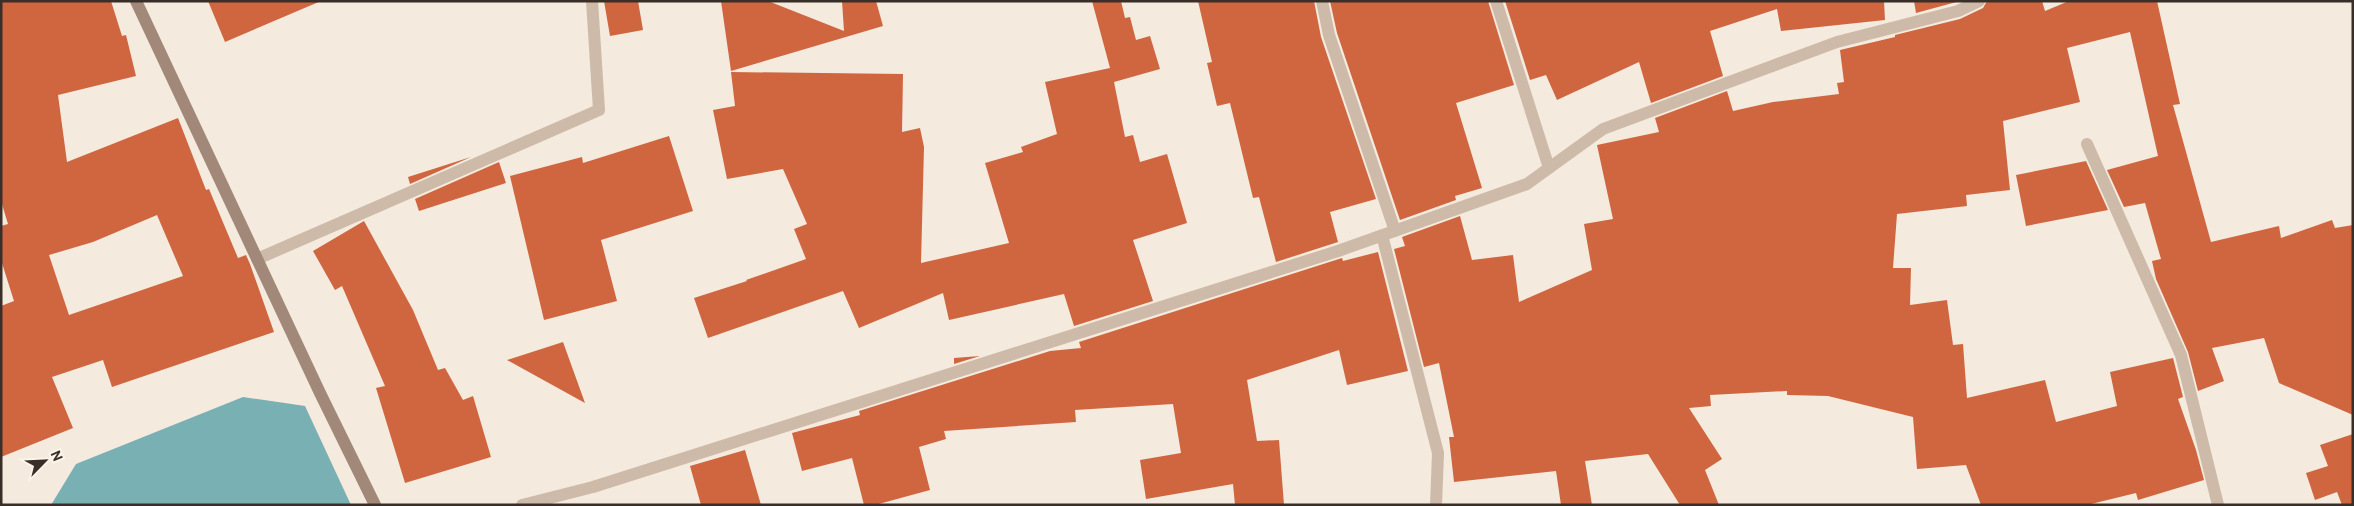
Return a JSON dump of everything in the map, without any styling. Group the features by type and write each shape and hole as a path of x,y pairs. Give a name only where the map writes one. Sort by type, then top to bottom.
{"main road":[{"path":"136,1 257,259 376,505"}],"street":[{"path":"257,259 599,110 592,1"},
{"path":"1322,1 1329,35 1395,231"},
{"path":"1496,1 1549,168"},
{"path":"522,505 592,487 1395,231 1527,184 1603,129 1837,42 1958,11 1979,1"},
{"path":"2087,144 2181,355 2218,505"},
{"path":"1382,235 1438,453 1436,505"}],"water":[{"path":"243,397 305,406 351,505 51,505 76,464"}],"building":[{"path":"1,1 111,1 122,36 126,35 136,76 58,95 67,162 178,118 206,190 209,189 238,258 246,255 274,332 112,387 103,360 52,377 73,428 1,457 1,306 14,301 1,260 1,226 8,224 1,201","holes":["157,215 183,276 69,315 49,255 93,242"]},
{"path":"208,1 321,1 225,42"},
{"path":"604,1 638,1 643,30 610,36"},
{"path":"721,1 768,1 844,31 842,1 876,1 883,26 731,71"},
{"path":"1092,1 1121,1 1125,18 1130,17 1136,40 1150,36 1160,69 1114,82 1125,137 1133,135 1140,162 1167,154 1187,223 1133,240 1153,301 1074,326 1064,294 949,320 943,293 859,328 843,291 708,338 694,298 806,259 794,229 807,224 783,169 727,179 713,110 735,106 731,72 903,74 902,132 920,128 924,147 921,263 1009,243 985,163 1023,152 1021,147 1057,134 1045,82 1110,68"},
{"path":"1198,1 1314,1 1321,37 1376,199 1330,212 1338,242 1276,262 1259,197 1253,198 1230,103 1217,106 1207,63 1212,62"},
{"path":"1330,1 1488,1 1514,85 1456,103 1482,188 1455,196 1456,200 1400,220 1337,33"},
{"path":"1505,1 1884,1 1885,20 1781,31 1777,9 1710,31 1723,76 1651,103 1639,62 1557,100 1546,75 1530,80"},
{"path":"1914,1 1960,1 1916,13"},
{"path":"1987,1 2042,1 2045,11 2069,1 2157,1 2180,104 2173,105 2211,242 2279,226 2281,238 2332,220 2335,228 2353,225 2353,415 2279,383 2264,338 2212,348 2224,381 2198,391 2188,352 2156,279 2152,261 2161,259 2145,203 2124,207 2107,170 2158,156 2130,32 2067,48 2080,102 2003,121 2010,190 1966,195 1967,206 1897,214 1893,268 1911,268 1910,305 1947,300 1953,345 1963,344 1967,398 2045,380 2056,422 2117,406 2110,372 2173,358 2183,397 2178,399 2196,450 2204,480 2138,500 2136,493 2087,505 1981,505 1966,465 1917,469 1913,417 1828,396 1787,395 1787,391 1710,395 1711,406 1689,408 1722,459 1705,470 1719,505 1680,505 1648,454 1585,461 1592,505 1561,505 1556,471 1454,482 1449,437 1454,437 1439,363 1424,367 1394,249 1405,246 1402,237 1460,216 1472,260 1513,255 1519,302 1592,270 1584,224 1613,219 1597,145 1659,132 1655,118 1727,91 1733,111 1773,102 1839,94 1837,83 1844,82 1840,50 1960,19 1983,8"},
{"path":"669,136 693,211 601,240 617,301 544,320 510,176 582,157 583,163"},
{"path":"471,157 410,184 408,177"},
{"path":"2086,161 2108,210 2026,226 2016,175"},
{"path":"499,162 506,183 419,211 415,199"},
{"path":"364,221 413,310 438,370 445,368 463,400 473,396 491,457 405,483 376,388 385,386 342,286 335,290 313,251"},
{"path":"1378,252 1408,371 1347,385 1339,350 1247,380 1257,441 1279,440 1284,505 1235,505 1233,484 1146,499 1140,460 1181,453 1173,404 1075,410 1076,422 944,431 946,439 919,447 930,490 875,505 864,505 852,458 802,471 792,433 860,415 859,411 1050,351 1081,348 1079,342 1342,258 1343,261"},
{"path":"563,342 585,403 507,360"},
{"path":"980,356 954,364 954,358"},
{"path":"2353,434 2353,505 2342,505 2337,492 2315,500 2306,473 2328,466 2320,445"},
{"path":"745,450 761,505 701,505 690,466"}]}
